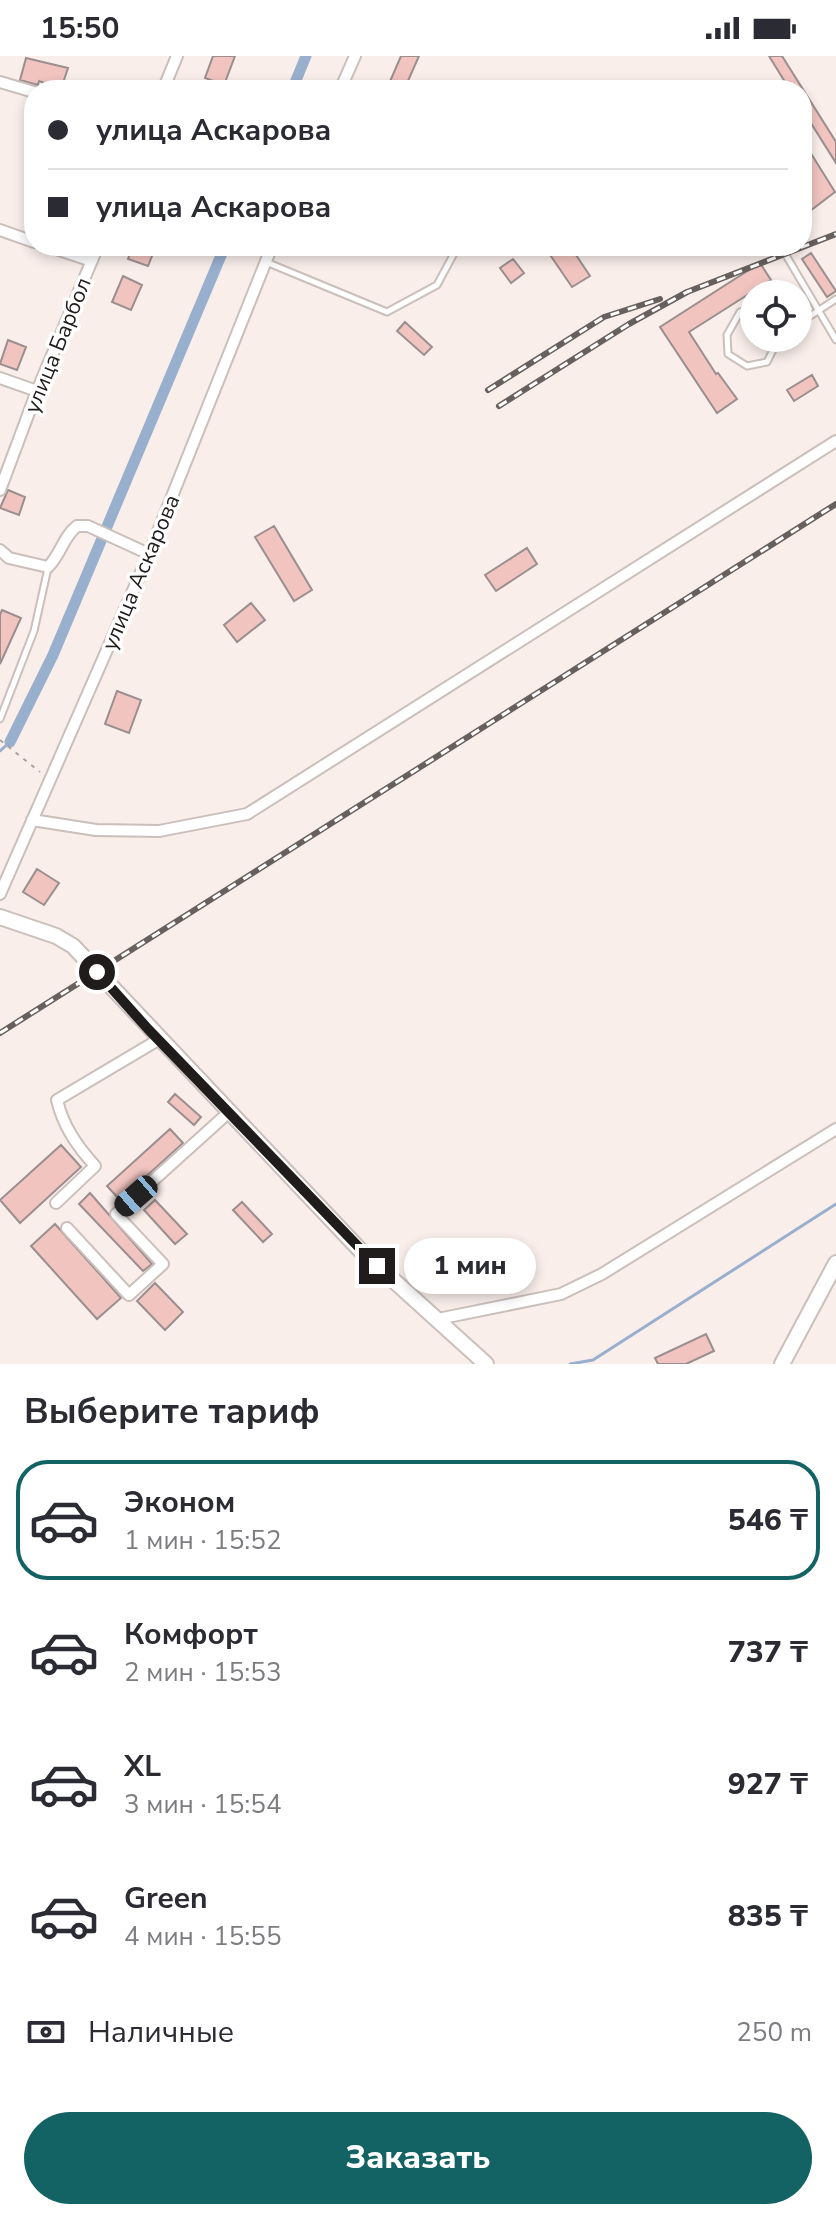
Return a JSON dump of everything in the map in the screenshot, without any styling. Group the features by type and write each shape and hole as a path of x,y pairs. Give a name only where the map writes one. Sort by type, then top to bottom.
{"main road":[{"path":"0,917 56,936 73,946 158,1040 360,1250 486,1364"},
{"path":"782,1364 836,1263"}],"street":[{"path":"167,80 177,56"},
{"path":"344,80 355,56"},
{"path":"0,82 24,89"},
{"path":"0,230 24,238"},
{"path":"77,256 92,261"},
{"name":"улица Барбол","path":"0,490 37,391 94,256"},
{"name":"улица Аскарова","path":"0,894 149,554 267,256"},
{"path":"0,378 37,391"},
{"path":"32,820 96,830 159,831 247,814 836,441"},
{"path":"0,550 9,558 48,567 56,559 67,534 77,526 88,526 149,554"},
{"path":"56,1203 95,1166 80,1149 61,1118 57,1100 158,1040"},
{"path":"67,1228 129,1295 163,1264 116,1214 228,1113"},
{"path":"438,1319 561,1294 602,1274 836,1129"}],"lane":[{"path":"265,261 387,312 437,285 453,256"},
{"path":"787,257 836,340"},
{"path":"812,315 836,299"},
{"path":"740,312 727,335 728,354 747,366 767,362 772,352"},
{"path":"0,719 34,631 48,567"}],"path":[{"path":"0,740 18,757 51,779"}],"building":[{"path":"213,56 235,56 226,80 205,78"},
{"path":"401,56 419,56 408,80 391,80"},
{"path":"769,56 782,56 797,80 784,80"},
{"path":"26,58 68,68 64,80 20,80"},
{"path":"812,104 836,142 836,163 812,125"},
{"path":"812,155 835,192 812,209"},
{"path":"812,255 836,291 827,297 802,259"},
{"path":"129,256 152,256 148,266 128,259"},
{"path":"551,256 577,256 590,276 572,287"},
{"path":"513,259 524,273 511,283 500,268"},
{"path":"760,263 771,280 740,280 740,300 689,332 716,374 737,399 717,413 660,327"},
{"path":"123,276 142,285 131,310 112,302"},
{"path":"405,322 432,347 424,355 397,331"},
{"path":"8,340 26,347 17,370 0,364"},
{"path":"812,375 818,386 794,401 787,390"},
{"path":"8,490 25,497 19,515 0,508"},
{"path":"274,526 312,590 294,601 255,537"},
{"path":"527,548 537,564 496,591 485,575"},
{"path":"251,603 265,620 237,642 224,625"},
{"path":"2,610 21,618 0,664 0,615"},
{"path":"117,691 141,700 129,733 105,724"},
{"path":"37,869 59,883 44,905 23,892"},
{"path":"175,1094 201,1117 194,1125 168,1102"},
{"path":"170,1129 183,1143 120,1200 107,1186"},
{"path":"61,1145 81,1167 20,1223 0,1200"},
{"path":"90,1193 152,1264 143,1271 79,1204"},
{"path":"155,1200 187,1234 175,1244 144,1210"},
{"path":"242,1202 272,1234 263,1242 233,1210"},
{"path":"55,1224 121,1298 97,1319 31,1246"},
{"path":"155,1283 183,1312 165,1330 137,1301"},
{"path":"706,1334 714,1351 686,1364 658,1364 655,1358"}],"waterway":[{"path":"296,80 306,56"},
{"path":"10,742 53,655 221,256"},
{"path":"0,751 10,742"},
{"path":"570,1364 593,1360 836,1204"}],"railway":[{"path":"812,243 836,234"},
{"path":"499,406 629,324 687,292 779,256"},
{"path":"488,390 604,317 660,299"},
{"path":"0,1033 836,504"}],"route":[{"path":"97,972 377,1266"}]}
